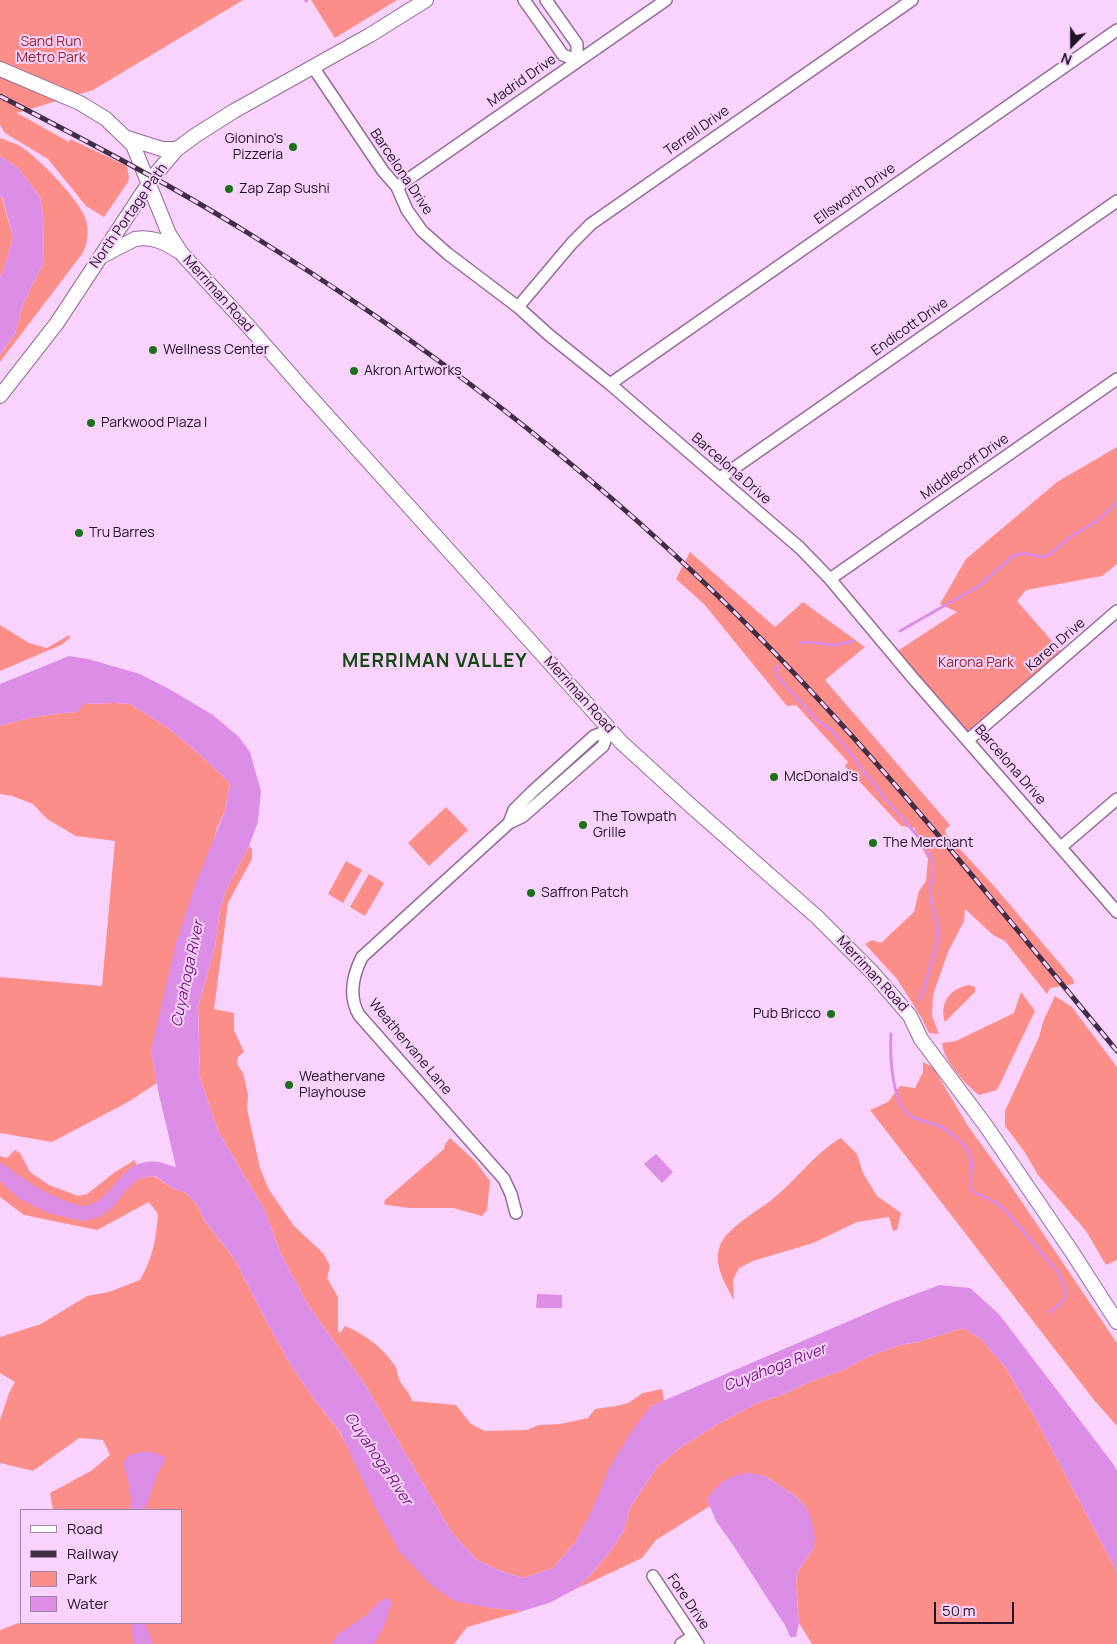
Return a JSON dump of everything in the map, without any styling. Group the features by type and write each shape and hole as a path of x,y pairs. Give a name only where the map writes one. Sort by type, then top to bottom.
{"main road":[{"name":"North Portage Path","path":"0,396 57,323 149,182 177,149 234,110 313,67 426,0"},
{"name":"Merriman Road","path":"0,70 80,103 106,119 134,145 169,234 182,254 305,392 610,730 690,805 817,917 872,972 910,1016 921,1038 986,1126 1117,1322"},
{"path":"126,137 162,149 177,149"},
{"path":"99,258 135,239 141,238 159,240 182,254"}],"street":[{"path":"524,0 562,55 577,60 576,44 546,0"},
{"name":"Madrid Drive","path":"397,187 577,60 666,0"},
{"name":"Terrell Drive","path":"518,307 572,243 592,224 912,0"},
{"name":"Ellsworth Drive","path":"610,384 1117,30"},
{"name":"Barcelona Drive","path":"313,67 383,171 397,187 407,210 422,230 448,254 518,307 548,335 610,384 800,548 830,579 912,677 1117,912"},
{"name":"Endicott Drive","path":"720,478 1117,201"},
{"name":"Middlecoff Drive","path":"830,579 1117,379"},
{"name":"Karen Drive","path":"968,740 1117,611"},
{"name":"Weathervane Lane","path":"516,1213 511,1194 504,1179 360,1015 352,991 353,979 362,957 508,823 522,817 530,802 557,769 594,736 610,730"},
{"name":"Weathervane Lane","path":"530,802 566,779 603,746 610,730"},
{"path":"557,769 566,779"},
{"path":"1061,847 1117,799"},
{"name":"Fore Drive","path":"653,1576 695,1640"},
{"path":"681,1644 695,1640"}],"green space":[{"name":"Sand Run Metro Park","path":"0,0 243,0 93,90 17,113 69,142 70,139 127,166 128,182 104,217 86,206 48,159 5,133 0,125"},
{"path":"311,0 397,0 335,38"},
{"path":"0,138 22,147 58,180 82,211 88,233 86,246 82,254 0,362 0,355 15,334 23,304 43,264 44,221 40,197 18,168 0,156"},
{"path":"0,196 13,238 0,277"},
{"name":"Karona Park","path":"1117,447 1117,564 1102,576 1026,590 1017,601 1065,656 968,740 893,654 957,612 940,604 966,559 1057,482"},
{"path":"690,552 775,627 803,602 865,647 825,680 950,825 945,830 946,834 994,886 1073,979 1074,984 1050,988 1047,994 1005,941 993,935 965,909 964,921 948,952 933,995 932,1016 939,1034 929,1033 897,979 865,944 872,940 881,943 914,912 919,891 926,881 928,859 916,836 915,828 901,826 845,766 848,762 796,705 787,706 704,604 676,579"},
{"path":"0,625 29,643 47,648 69,635 70,638 61,645 0,671"},
{"path":"82,704 130,704 168,728 230,783 225,811 217,828 151,1051 157,1083 128,1102 52,1142 0,1133 0,977 102,986 115,841 76,836 47,819 33,804 12,796 0,794 0,726 39,716 78,712"},
{"path":"446,807 468,830 429,866 408,843"},
{"path":"249,846 252,849 252,859 228,903 214,1009 234,1013 234,1030 244,1052 238,1057 237,1064 243,1073 248,1095 247,1108 260,1168 268,1188 293,1225 323,1253 330,1266 327,1278 338,1297 338,1331 340,1333 345,1326 366,1337 379,1348 397,1369 399,1379 412,1401 456,1405 471,1424 485,1431 527,1430 539,1425 560,1424 588,1418 595,1409 628,1403 643,1393 662,1389 664,1401 651,1406 575,1542 553,1568 523,1578 501,1571 477,1560 452,1533 364,1383 308,1305 280,1252 265,1211 218,1131 200,1078 198,1007 215,947 220,909 227,888"},
{"path":"346,861 362,870 343,903 328,894"},
{"path":"369,874 384,883 365,916 350,907"},
{"path":"969,985 975,987 975,992 945,1022 945,1003 951,993 956,989"},
{"path":"1021,992 1035,1011 997,1090 979,1095 967,1085 950,1064 943,1050 942,1043 956,1041 1014,1013"},
{"path":"1055,996 1072,1007 1117,1067 1117,1260 1106,1265 1086,1231 1038,1175 1024,1151 1005,1126 1005,1111 1039,1037 1043,1022"},
{"path":"923,1062 933,1067 968,1126 1007,1180 1117,1343 1117,1426 1094,1400 870,1110 888,1102 900,1086 915,1088 923,1072"},
{"path":"450,1138 475,1161 490,1181 487,1210 482,1216 453,1208 409,1208 386,1205 384,1203 385,1200 444,1149 445,1144"},
{"path":"841,1138 857,1154 863,1173 877,1196 901,1213 897,1230 893,1231 889,1217 857,1222 813,1243 753,1261 739,1268 733,1280 734,1300 719,1269 718,1256 722,1241 743,1220 775,1197 815,1158"},
{"path":"15,1150 20,1153 30,1172 49,1185 78,1196 87,1194 115,1172 135,1160 140,1178 154,1176 174,1189 186,1193 197,1205 204,1220 235,1260 292,1367 339,1431 359,1469 490,1608 523,1611 467,1627 454,1644 0,1644 0,1630 20,1622 20,1624 182,1624 182,1509 53,1509 50,1493 91,1471 110,1455 103,1440 79,1438 33,1471 0,1463 0,1420 9,1393 15,1382 0,1373 0,1337 41,1324 87,1296 109,1292 140,1280 153,1248 158,1214 149,1202 97,1230 24,1215 0,1197 0,1156 7,1158"},
{"path":"963,1328 981,1339 1005,1367 1034,1416 1117,1572 1117,1644 812,1644 799,1623 796,1585 797,1573 813,1549 805,1506 794,1495 763,1475 731,1482 717,1488 707,1500 710,1506 656,1540 642,1558 576,1589 613,1548 624,1530 630,1508 657,1467 681,1447 757,1403 782,1395 812,1381 843,1370 870,1356 900,1345 918,1342"}],"water":[{"path":"0,156 18,168 40,197 44,221 43,264 23,304 15,334 0,355 0,277 13,238 3,199 0,196"},
{"name":"Cuyahoga River","path":"69,656 88,659 140,674 171,690 213,715 239,737 250,752 261,791 258,822 249,846 227,888 220,909 215,947 198,1007 200,1078 218,1131 265,1211 280,1252 308,1305 364,1383 452,1533 477,1560 523,1578 553,1568 575,1542 592,1510 610,1466 632,1430 651,1406 891,1303 940,1285 970,1288 999,1314 1114,1465 1117,1471 1117,1572 1034,1416 1005,1367 981,1339 963,1328 918,1342 900,1345 870,1356 843,1370 812,1381 782,1395 757,1403 681,1447 657,1467 630,1508 624,1530 613,1548 593,1572 576,1589 549,1603 523,1611 490,1608 454,1601 431,1585 399,1551 376,1509 340,1432 292,1367 235,1260 204,1220 197,1205 186,1193 174,1189 155,1176 140,1178 125,1191 113,1207 101,1216 83,1221 48,1213 20,1199 0,1181 0,1162 43,1191 62,1200 83,1206 102,1198 121,1176 137,1165 155,1162 176,1167 151,1051 175,946 196,882 225,811 230,783 168,728 130,704 83,704 78,712 39,716 0,726 0,684"},
{"path":"656,1154 673,1172 662,1183 644,1164"},
{"path":"537,1294 562,1295 562,1308 536,1308"},
{"path":"140,1452 152,1452 165,1457 145,1509 130,1509 130,1492 123,1463 129,1455"},
{"path":"748,1473 763,1475 794,1495 805,1506 811,1517 815,1538 813,1549 797,1573 799,1623 796,1637 790,1637 786,1627 716,1521 707,1500 714,1489 724,1481 736,1475"},
{"path":"387,1598 392,1602 384,1626 374,1644 331,1644 338,1634 365,1616 382,1599"},
{"path":"132,1624 145,1624 153,1644 133,1644"}],"waterway":[{"path":"900,631 979,586 1012,557 1022,553 1042,557 1049,555 1071,536 1097,521 1117,502"},
{"path":"800,643 835,645 853,641"},
{"path":"778,666 775,669 777,676 818,721 831,730 840,740 883,796 921,840 932,860 933,875 930,889 932,906 937,922 938,939 920,999"},
{"path":"891,1034 893,1079 900,1102 905,1111 912,1117 944,1129 962,1144 971,1158 971,1190 1004,1209 1058,1272 1065,1288 1065,1297 1060,1304 1049,1312"}],"railway":[{"path":"0,96 126,162 248,233 311,273 373,314 494,402 609,497 719,597 824,706 973,876 1117,1051"}],"place":[{"name":"Gionino's Pizzeria","path":"293,147"},
{"name":"Zap Zap Sushi","path":"229,189"},
{"name":"Wellness Center","path":"153,350"},
{"name":"Akron Artworks","path":"354,371"},
{"name":"Parkwood Plaza I","path":"91,423"},
{"name":"Tru Barres","path":"79,533"},
{"name":"McDonald's","path":"774,777"},
{"name":"The Towpath Grille","path":"583,825"},
{"name":"The Merchant","path":"873,843"},
{"name":"Saffron Patch","path":"531,893"},
{"name":"Pub Bricco","path":"831,1014"},
{"name":"Weathervane Playhouse","path":"289,1085"}],"district":[{"name":"MERRIMAN VALLEY","path":"435,662"}]}
